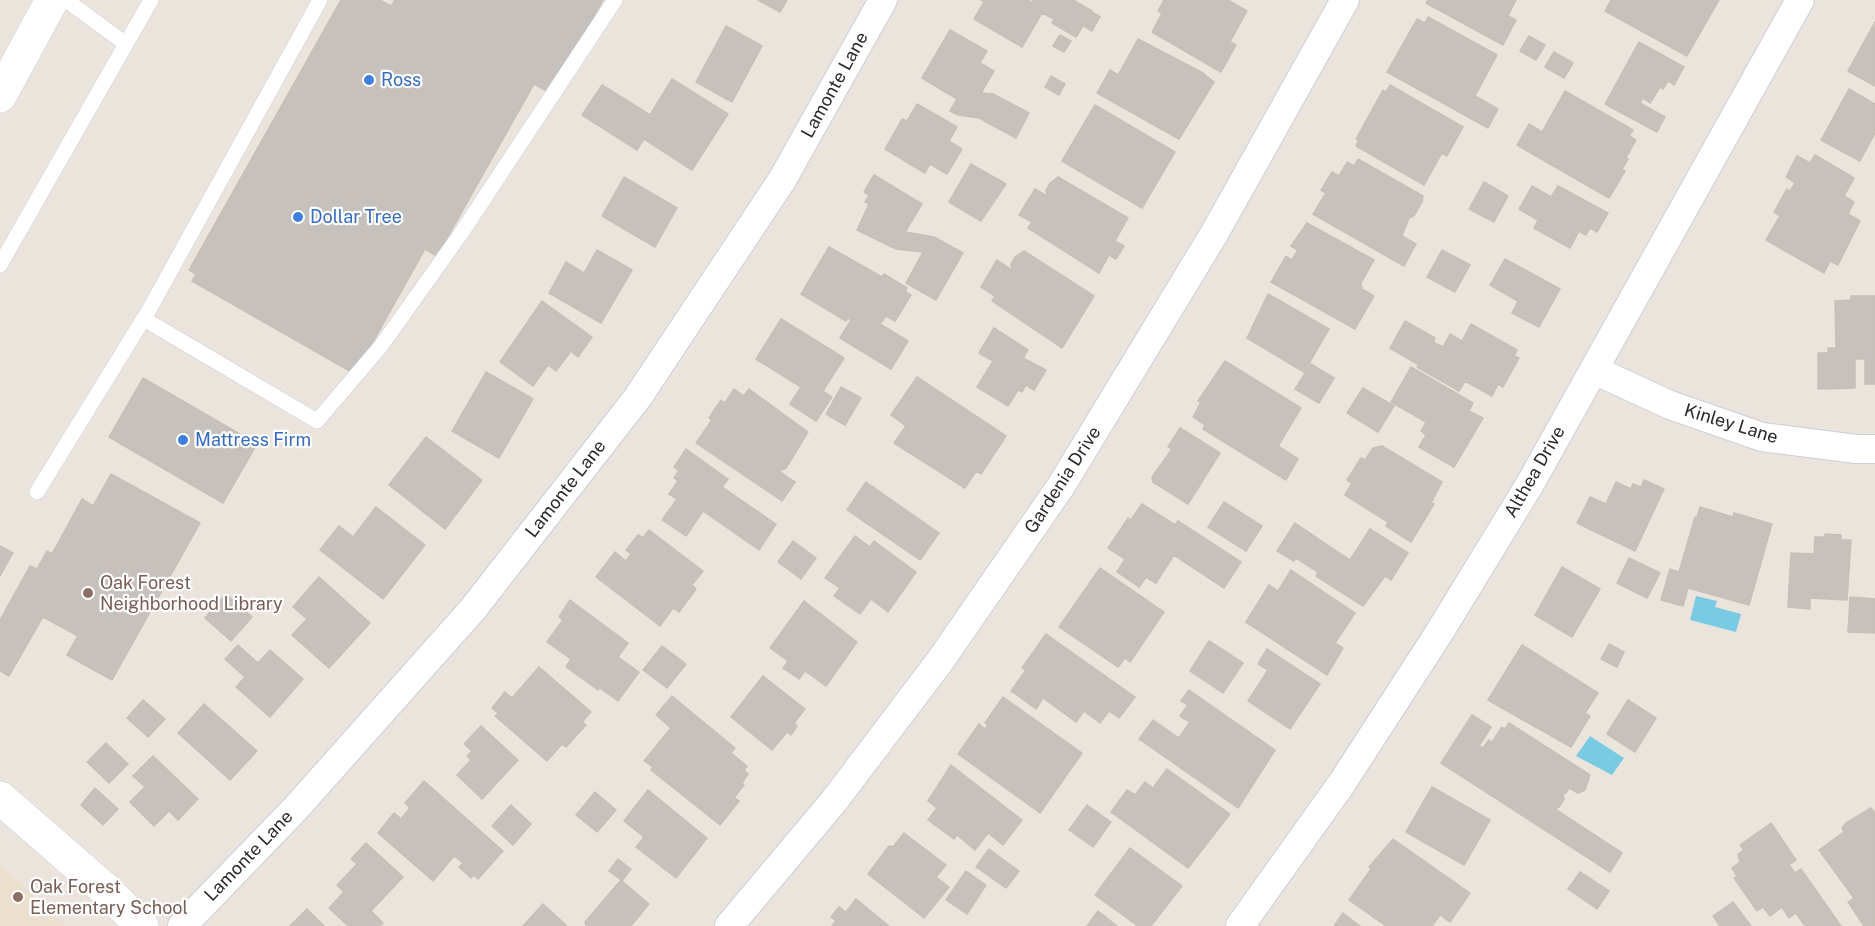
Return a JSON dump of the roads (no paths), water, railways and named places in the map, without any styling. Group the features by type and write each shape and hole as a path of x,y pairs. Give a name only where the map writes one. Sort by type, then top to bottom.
{"street":[{"path":"0,96 52,0"},
{"name":"Lamonte Lane","path":"182,926 296,808 473,609 638,397 782,180 883,0"},
{"name":"Gardenia Drive","path":"729,926 834,801 940,661 1061,486 1214,234 1345,0"},
{"name":"Althea Drive","path":"1240,926 1342,783 1439,633 1530,484 1800,0"},
{"name":"Kinley Lane","path":"1594,370 1670,405 1762,437 1856,450 1875,449"},
{"path":"0,798 106,890 142,926"}],"lane":[{"path":"66,0 126,44"},
{"path":"0,266 151,0"},
{"path":"37,492 144,319 320,0"},
{"path":"144,319 317,421 381,346 460,235 615,0"}],"water":[{"path":"1696,596 1717,601 1715,607 1741,614 1736,632 1690,620"},
{"path":"1590,736 1624,758 1612,775 1576,756"}],"place":[{"name":"Ross","path":"369,80"},
{"name":"Dollar Tree","path":"298,217"},
{"name":"Mattress Firm","path":"183,440"},
{"name":"Oak Forest Neighborhood Library","path":"88,593"},
{"name":"Oak Forest Elementary School","path":"18,897"}]}
